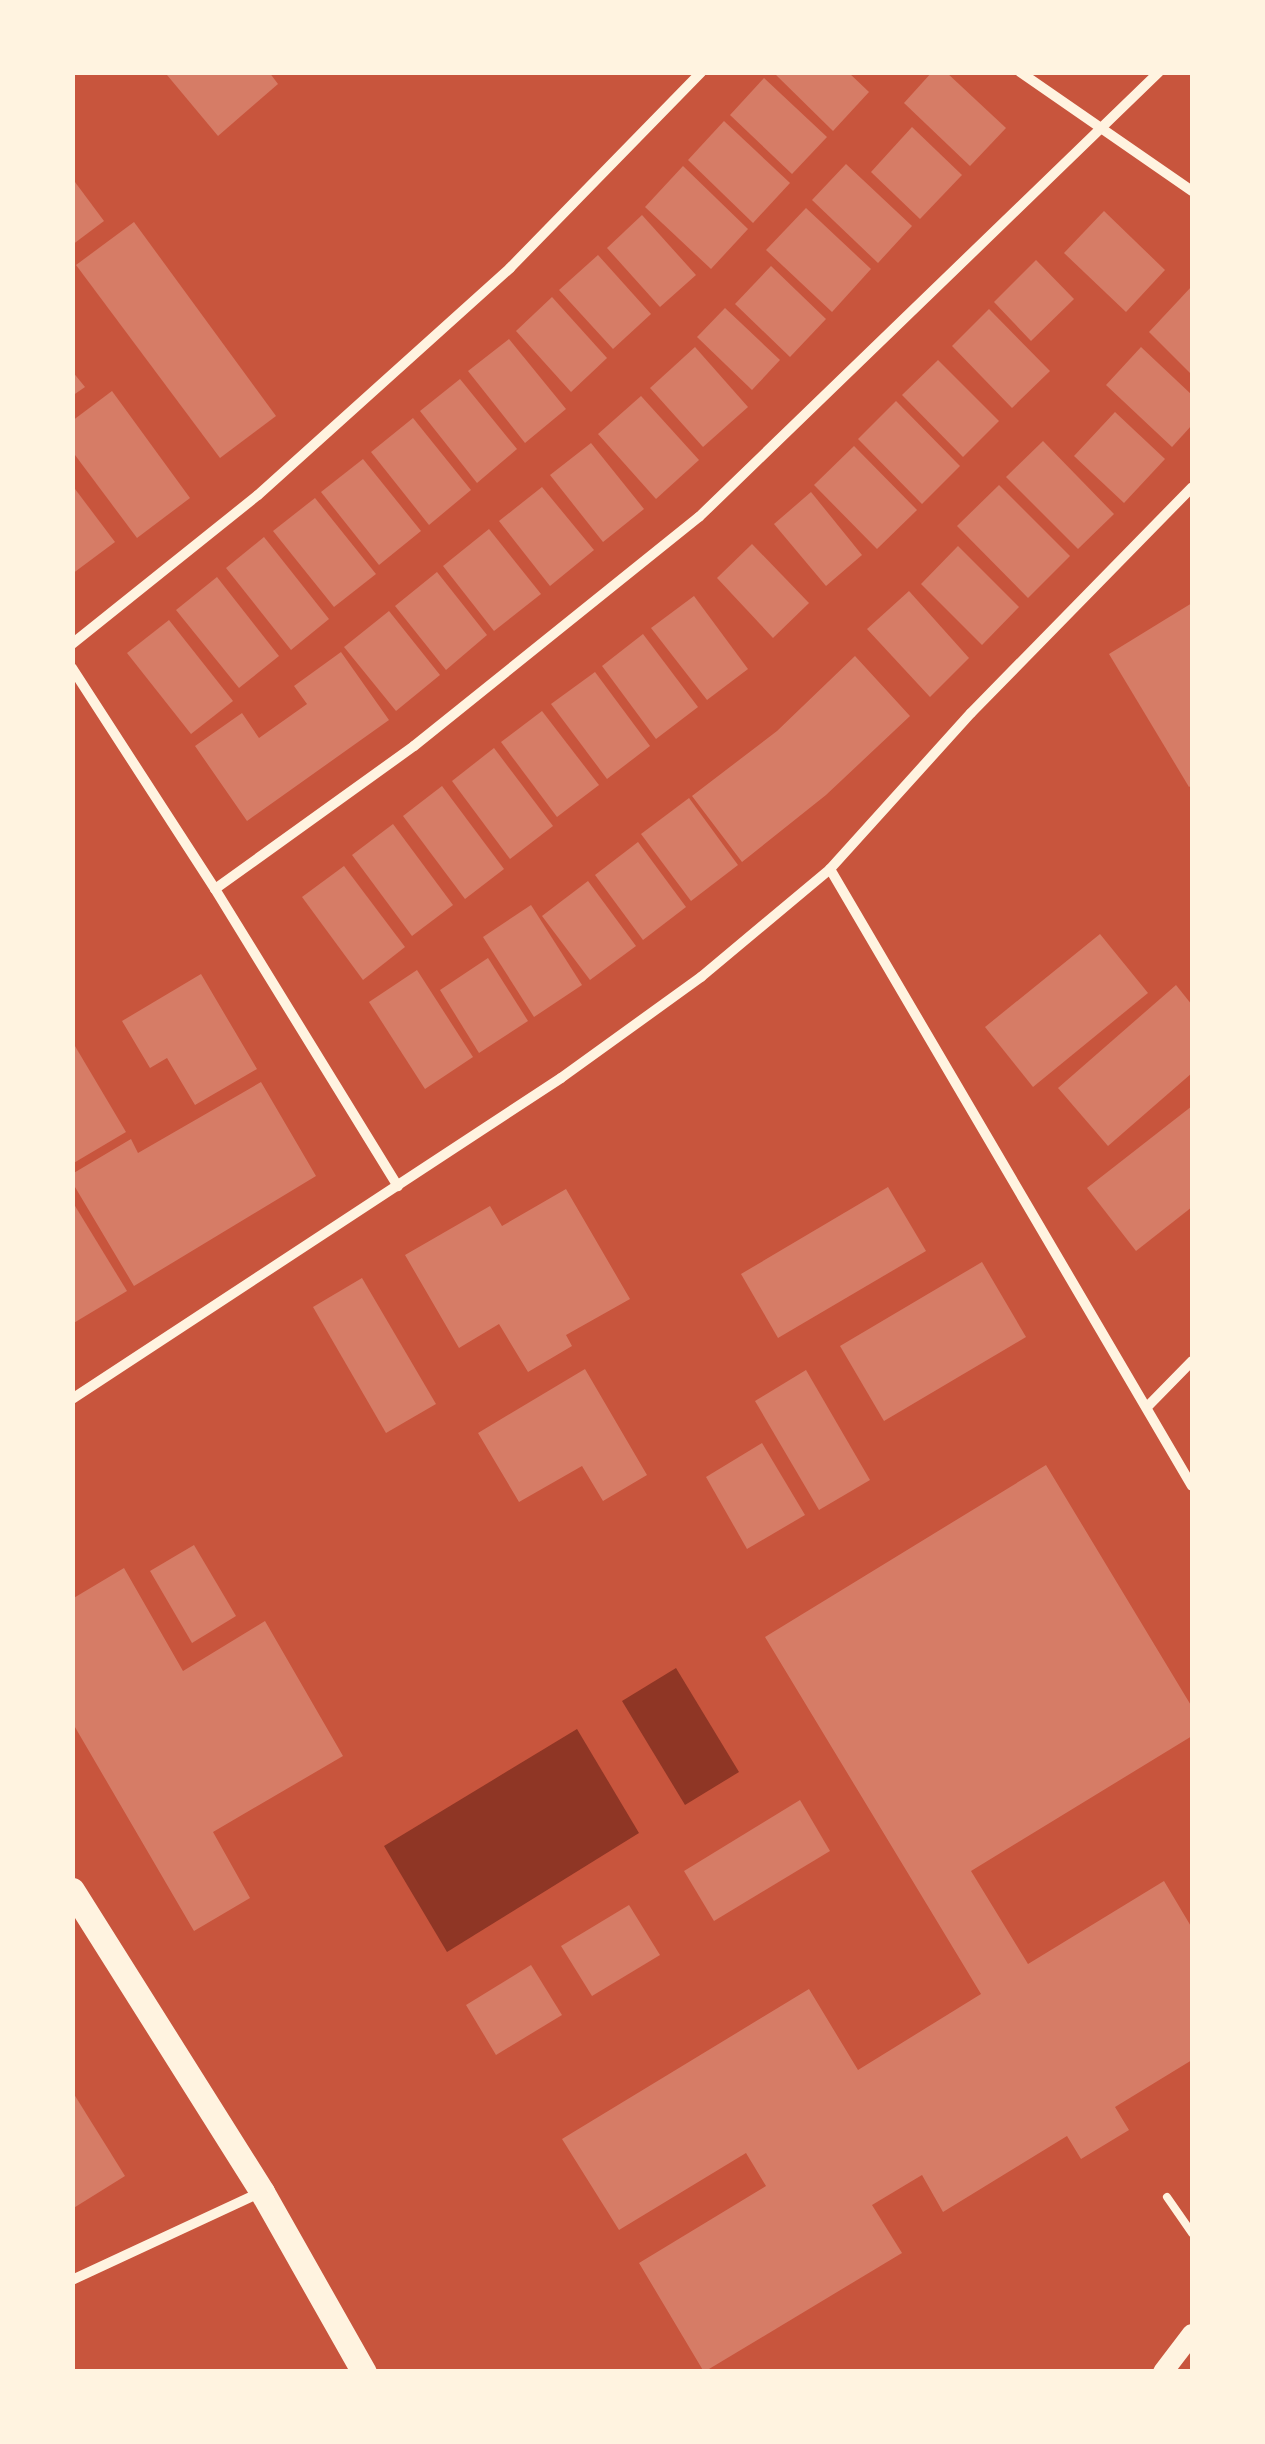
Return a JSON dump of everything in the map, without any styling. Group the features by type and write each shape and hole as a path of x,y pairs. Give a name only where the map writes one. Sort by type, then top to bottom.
{"main road":[{"path":"72,1890 262,2192 364,2372"},
{"path":"1163,2372 1192,2334"}],"street":[{"path":"72,644 258,495 510,268 701,72"},
{"path":"1020,72 1192,192"},
{"path":"215,889 414,746 699,517 1159,72"},
{"path":"72,1399 561,1078 700,976 830,869 971,713 1192,487"},
{"path":"72,668 215,889 398,1186"},
{"path":"830,869 1192,1486"},
{"path":"1148,1406 1192,1361"},
{"path":"72,2280 262,2192"}],"lane":[{"path":"1167,2197 1192,2232"}],"shaded area":[{"path":"676,1668 739,1772 685,1805 622,1701"},
{"path":"577,1729 639,1833 447,1952 384,1846"}],"building":[{"path":"269,72 278,84 218,136 167,75"},
{"path":"773,72 848,72 869,92 833,131"},
{"path":"932,72 946,72 1006,128 970,166 904,103"},
{"path":"764,78 827,137 792,174 730,115"},
{"path":"724,121 790,183 753,223 688,160"},
{"path":"912,127 962,175 920,219 871,172"},
{"path":"846,164 912,226 878,263 812,200"},
{"path":"683,166 748,229 711,269 645,207"},
{"path":"72,178 104,221 72,245"},
{"path":"806,208 871,269 832,312 766,250"},
{"path":"1104,211 1165,270 1126,312 1064,253"},
{"path":"642,215 696,275 660,307 607,248"},
{"path":"134,222 276,416 220,458 76,265"},
{"path":"598,255 651,314 613,349 559,290"},
{"path":"1036,260 1074,299 1031,341 994,302"},
{"path":"771,266 826,319 790,357 735,304"},
{"path":"1192,286 1192,375 1149,332"},
{"path":"552,297 607,358 571,392 516,331"},
{"path":"725,308 780,360 752,390 697,337"},
{"path":"989,309 1050,371 1012,408 952,346"},
{"path":"509,339 566,409 525,443 468,371"},
{"path":"695,347 748,407 703,447 650,388"},
{"path":"1141,347 1192,395 1192,425 1172,447 1106,385"},
{"path":"938,360 999,421 963,457 902,395"},
{"path":"72,371 85,387 72,396"},
{"path":"460,379 517,449 477,483 420,411"},
{"path":"112,391 190,498 137,538 72,451 72,421"},
{"path":"641,396 699,460 656,499 598,434"},
{"path":"896,401 960,466 922,504 858,439"},
{"path":"1115,412 1165,459 1124,503 1074,456"},
{"path":"413,418 471,490 429,525 371,452"},
{"path":"1043,441 1114,514 1078,549 1006,477"},
{"path":"591,443 644,509 603,542 550,475"},
{"path":"854,446 917,510 877,549 814,485"},
{"path":"363,459 421,531 379,565 321,492"},
{"path":"72,485 115,542 72,574"},
{"path":"999,485 1070,556 1028,598 957,526"},
{"path":"542,487 594,550 550,586 499,521"},
{"path":"811,492 862,555 826,586 774,524"},
{"path":"315,498 376,574 334,607 273,531"},
{"path":"489,529 541,594 494,631 443,566"},
{"path":"264,537 329,619 291,650 226,568"},
{"path":"752,544 809,603 773,638 717,578"},
{"path":"958,546 1019,607 982,645 921,584"},
{"path":"437,572 487,635 446,670 395,606"},
{"path":"217,577 279,656 239,688 176,610"},
{"path":"909,591 969,658 930,697 867,629"},
{"path":"694,596 748,669 707,700 651,628"},
{"path":"1192,603 1192,785 1189,787 1109,654"},
{"path":"389,611 440,675 396,711 344,647"},
{"path":"169,620 233,701 191,734 127,653"},
{"path":"643,634 698,707 656,739 602,666"},
{"path":"341,652 389,720 247,821 195,746 242,713 259,738 307,704 294,686"},
{"path":"855,656 910,716 826,795 742,862 692,796 777,731"},
{"path":"595,672 650,746 607,779 551,704"},
{"path":"542,711 599,785 557,817 501,742"},
{"path":"494,748 553,826 510,859 452,781"},
{"path":"442,786 504,869 465,899 403,816"},
{"path":"689,798 738,865 691,901 641,834"},
{"path":"393,824 453,905 412,936 352,855"},
{"path":"638,842 686,907 643,940 595,875"},
{"path":"344,866 405,947 363,980 302,897"},
{"path":"588,881 636,946 590,980 542,916"},
{"path":"531,905 582,985 534,1017 483,937"},
{"path":"1100,934 1148,993 1033,1087 985,1027"},
{"path":"488,958 528,1021 479,1053 440,990"},
{"path":"417,970 473,1057 425,1089 369,1002"},
{"path":"201,974 257,1069 195,1105 167,1058 150,1068 122,1021"},
{"path":"1176,985 1192,1005 1192,1073 1108,1146 1058,1088"},
{"path":"72,1041 126,1132 72,1164"},
{"path":"261,1082 316,1176 134,1286 72,1182 72,1174 131,1139 138,1153"},
{"path":"1192,1106 1192,1207 1136,1251 1087,1188"},
{"path":"888,1187 926,1251 778,1338 741,1274"},
{"path":"566,1189 630,1299 566,1335 572,1346 528,1372 499,1324 459,1348 405,1255 490,1206 502,1226"},
{"path":"72,1201 127,1291 72,1324"},
{"path":"982,1262 1026,1337 884,1421 840,1346"},
{"path":"362,1278 436,1404 386,1433 313,1307"},
{"path":"585,1369 647,1475 603,1501 582,1466 519,1502 478,1433"},
{"path":"806,1370 870,1480 819,1510 755,1401"},
{"path":"762,1443 805,1515 747,1549 706,1477"},
{"path":"1046,1465 1192,1707 1192,1736 971,1871 1028,1964 1164,1881 1192,1928 1192,2060 1115,2107 1129,2130 1081,2159 1067,2136 943,2212 922,2175 872,2205 902,2253 704,2372 639,2263 766,2186 746,2153 619,2230 562,2139 809,1989 858,2070 981,1994 765,1637"},
{"path":"194,1545 236,1616 192,1643 150,1571"},
{"path":"124,1568 183,1671 265,1621 343,1756 213,1832 250,1898 194,1931 72,1722 72,1599"},
{"path":"800,1800 830,1851 714,1921 684,1871"},
{"path":"629,1905 660,1955 592,1996 561,1946"},
{"path":"531,1965 562,2015 496,2055 466,2005"},
{"path":"72,2091 125,2176 72,2209"}]}
